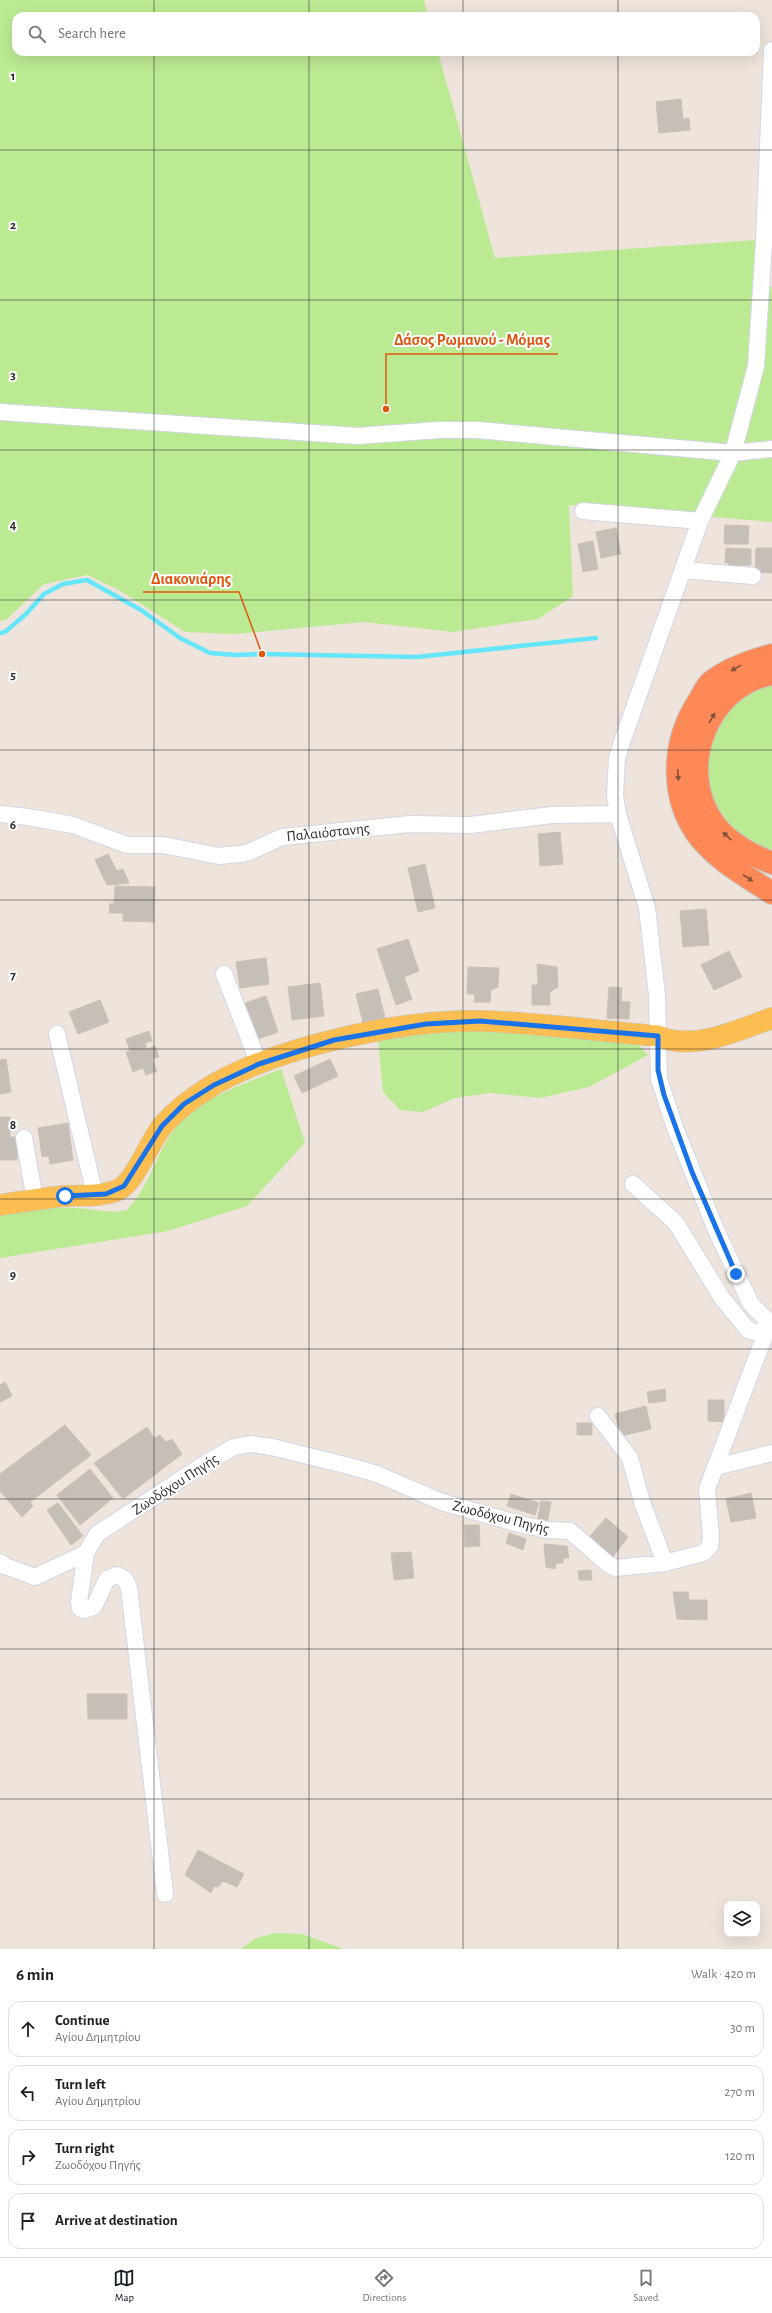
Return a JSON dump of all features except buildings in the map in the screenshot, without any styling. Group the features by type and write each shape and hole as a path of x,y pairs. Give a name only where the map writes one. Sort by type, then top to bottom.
{"highway":[{"path":"772,655 747,662 710,682 688,717 677,760 681,798 691,824 700,837 728,864 772,893"},
{"path":"772,674 750,682 733,691 722,703 704,732 697,767 700,794 713,821 726,836 740,848 772,863"}],"main road":[{"path":"0,1206 65,1196 95,1195 112,1192 124,1186 162,1126 184,1104 214,1085 259,1064 334,1040 390,1030 452,1022 502,1022 658,1036 669,1041 702,1039 772,1018"}],"street":[{"path":"633,1184 676,1223 722,1298 748,1330 767,1326 751,1304 692,1172 659,1079 653,948 647,908 618,814 615,776 621,746 700,521 733,453 756,366 764,242 772,50"},
{"path":"0,412 357,436 439,430 478,430 733,453 772,449"},
{"path":"583,511 700,521"},
{"path":"683,570 753,576"},
{"name":"Παλαιόστανης","path":"0,814 28,816 73,825 127,845 163,845 219,856 247,853 264,843 290,836 410,824 471,825 552,815 618,814"},
{"path":"224,974 259,1064"},
{"path":"57,1034 95,1195"},
{"path":"24,1138 35,1200"},
{"name":"Ζωοδόχου Πηγής","path":"86,1553 97,1534 206,1463 234,1448 250,1444 279,1448 377,1474 442,1502 519,1524 548,1530 570,1531 608,1564 615,1568 665,1563 703,1553 710,1546 711,1537 706,1493 767,1326"},
{"path":"598,1416 630,1458 642,1502 665,1563"},
{"path":"715,1467 772,1453"},
{"path":"0,1562 5,1566 35,1577 86,1553"},
{"path":"86,1553 79,1602 80,1608 84,1610 94,1607 107,1579 117,1574 126,1579 129,1588 164,1894"}],"green space":[{"path":"0,0 424,0 427,12 12,12 12,56 439,56 495,258 757,240 753,289 772,287 772,522 569,505 573,596 538,619 453,632 365,622 235,634 185,632 119,590 87,575 44,584 7,619 0,621"},
{"path":"772,682 772,852 744,838 723,818 711,794 708,767 712,741 724,716 744,696"},
{"path":"460,1028 635,1041 648,1055 589,1087 540,1098 490,1093 455,1098 423,1112 400,1110 383,1092 378,1039"},
{"path":"281,1069 305,1143 247,1206 168,1231 0,1258 0,1215 56,1208 108,1211 127,1210 144,1186 165,1144 175,1129 187,1117 200,1106 231,1089"},
{"path":"276,1933 302,1934 344,1949 241,1949 256,1938"}],"waterway":[{"path":"0,633 5,632 26,614 44,594 63,584 87,580 141,610 180,638 210,653 236,655 262,654 417,657 596,638"}],"place":[{"name":"Δάσος Ρωμανού - Μόμας","path":"386,409"},
{"name":"Διακονιάρης","path":"262,654"}],"route":[{"path":"65,1196 106,1194 124,1186 162,1126 184,1104 214,1085 259,1064 334,1040 426,1024 480,1021 658,1036 658,1070 664,1095 692,1172 736,1274"}]}
